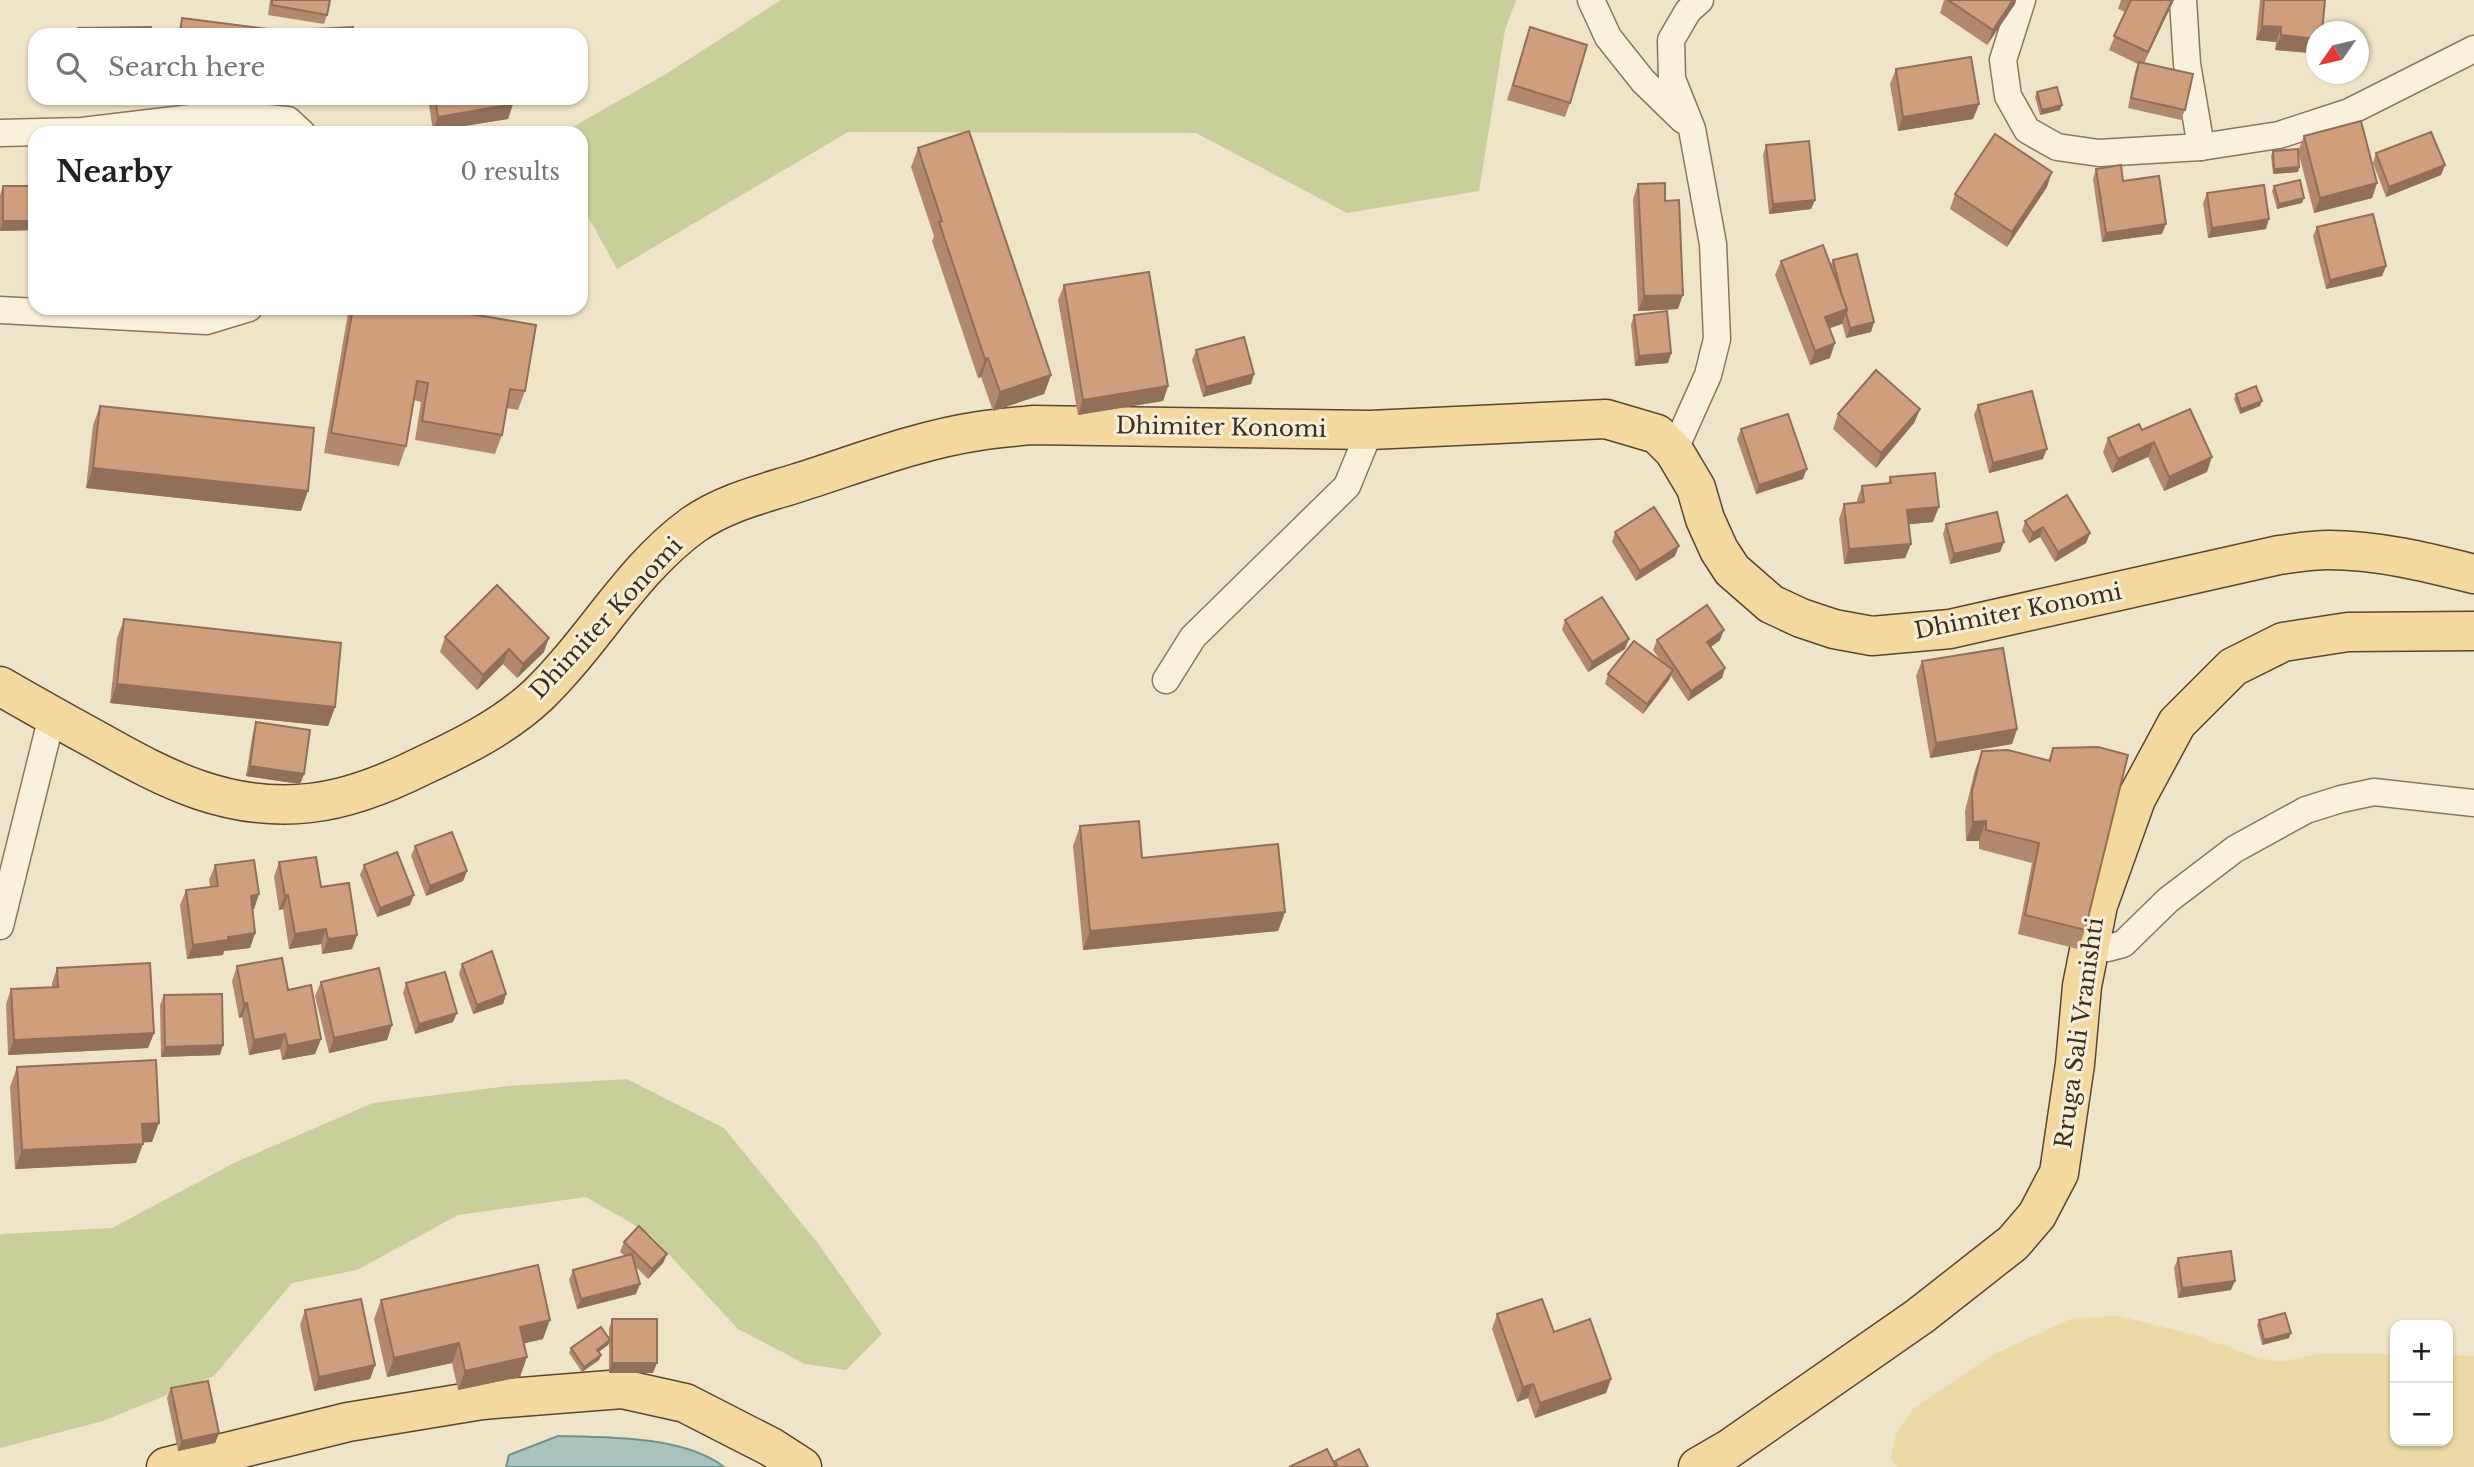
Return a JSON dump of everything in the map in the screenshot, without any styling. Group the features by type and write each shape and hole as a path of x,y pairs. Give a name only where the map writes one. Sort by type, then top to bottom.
{"main road":[{"name":"Dhimiter Konomi","path":"0,686 180,785 244,802 276,805 312,803 371,788 412,771 464,747 498,725 535,698 569,663 666,547 695,524 728,506 909,448 978,431 1032,425 1370,430 1606,419 1657,434 1674,451 1696,488 1705,519 1719,550 1732,570 1771,604 1834,629 1872,636 1950,629 2279,555 2326,550 2416,559 2474,575"},
{"name":"Rruga Sali Vranishti","path":"1698,1467 1729,1449 1920,1316 2013,1243 2037,1215 2059,1173 2075,1064 2082,986 2098,905 2136,799 2177,723 2233,667 2283,642 2348,632 2474,631"},
{"path":"166,1467 348,1422 482,1401 622,1389 685,1403 771,1447 802,1467"}],"street":[{"path":"1591,0 1608,37 1643,81 1692,128"},
{"path":"1674,451 1708,375 1717,339 1713,244 1692,128 1671,79 1671,40 1688,11 1700,0"},
{"path":"2022,0 2003,60 2008,96 2027,130 2057,147 2099,153 2201,146 2279,135 2349,112 2474,49"},
{"path":"2183,0 2187,64 2201,146"},
{"path":"124,126 225,114 288,120 294,126"},
{"path":"0,132 28,132"},
{"path":"0,310 28,311"},
{"path":"94,315 206,321 226,315"},
{"path":"1166,680 1193,637 1347,486 1370,430"},
{"path":"0,926 52,716"},
{"path":"2090,946 2108,948 2123,944 2168,900 2235,849 2306,810 2374,792 2474,803"}],"green space":[{"path":"781,0 1516,0 1505,30 1479,191 1347,213 1196,133 848,132 617,269 588,217 588,126 574,126 666,74"},
{"path":"627,1079 724,1128 817,1242 882,1334 846,1370 805,1364 738,1329 650,1234 586,1197 458,1215 357,1270 292,1283 214,1376 103,1421 0,1448 0,1235 112,1228 236,1162 373,1103 508,1086"}],"sand":[{"path":"2119,1316 2195,1335 2256,1357 2280,1362 2320,1354 2390,1354 2390,1446 2453,1446 2453,1355 2474,1356 2474,1467 1897,1467 1891,1459 1896,1433 1914,1408 1992,1355 2073,1318"}],"water":[{"path":"558,1436 622,1438 667,1444 688,1449 724,1467 506,1467 509,1455"}],"building":[{"path":"272,0 330,0 327,15 272,5"},
{"path":"1948,0 2013,0 1993,30"},
{"path":"2131,0 2172,0 2148,52 2114,36"},
{"path":"2264,0 2325,0 2323,21 2306,21 2306,38 2281,35 2281,27 2262,26"},
{"path":"182,18 259,28 181,28"},
{"path":"151,27 151,28 78,28"},
{"path":"1530,27 1587,45 1570,103 1513,85"},
{"path":"1971,57 1979,104 1903,117 1896,69"},
{"path":"2139,62 2193,74 2185,110 2131,98"},
{"path":"2057,87 2062,105 2042,110 2037,92"},
{"path":"436,105 507,105 438,117"},
{"path":"2361,121 2377,183 2320,198 2304,136"},
{"path":"969,131 1051,375 1000,392 988,358 985,359 939,222 942,221 918,148"},
{"path":"2431,132 2445,165 2389,187 2376,153"},
{"path":"1995,134 2052,172 2012,232 1955,194"},
{"path":"1809,141 1815,200 1773,204 1766,145"},
{"path":"2298,149 2299,167 2274,169 2273,151"},
{"path":"2121,165 2123,181 2159,176 2166,224 2106,233 2096,169"},
{"path":"2300,180 2304,198 2279,204 2274,186"},
{"path":"1665,183 1665,201 1679,200 1683,295 1644,296 1638,184"},
{"path":"2264,185 2269,219 2212,228 2207,193"},
{"path":"3,186 28,186 28,221 3,221"},
{"path":"2373,214 2386,266 2330,280 2317,227"},
{"path":"1823,245 1847,309 1825,317 1835,343 1815,351 1781,261"},
{"path":"1857,254 1874,322 1850,328 1833,260"},
{"path":"1149,272 1168,386 1083,400 1064,285"},
{"path":"1667,311 1671,353 1639,356 1634,315"},
{"path":"352,315 477,315 536,325 525,391 510,389 502,435 422,421 428,383 417,381 406,446 331,433"},
{"path":"1244,337 1254,374 1206,387 1196,350"},
{"path":"1876,370 1920,409 1881,453 1838,414"},
{"path":"2256,386 2262,401 2241,409 2236,394"},
{"path":"2032,391 2047,449 1993,463 1978,405"},
{"path":"100,406 314,428 308,491 93,468"},
{"path":"2190,409 2212,457 2169,477 2154,442 2118,459 2108,438 2139,424 2142,430"},
{"path":"1788,414 1807,469 1759,485 1741,429"},
{"path":"1935,473 1939,507 1907,510 1911,544 1849,549 1844,504 1864,502 1862,486 1891,483 1890,477"},
{"path":"2067,495 2090,533 2058,552 2043,527 2033,533 2025,521"},
{"path":"1654,507 1679,546 1640,571 1615,532"},
{"path":"1997,512 2004,542 1954,554 1946,524"},
{"path":"497,585 549,638 523,664 509,649 483,675 445,637"},
{"path":"1602,597 1629,639 1592,662 1565,620"},
{"path":"1707,605 1724,630 1707,642 1725,668 1691,691 1657,640"},
{"path":"124,619 341,643 335,707 117,684"},
{"path":"1634,641 1673,670 1647,704 1608,674"},
{"path":"2003,648 2017,729 1936,743 1922,661"},
{"path":"256,722 310,730 304,774 250,766"},
{"path":"2098,747 2128,755 2085,930 2025,915 2039,843 1986,830 1986,821 1973,822 1972,791 1982,751 2008,750 2050,761 2053,748"},
{"path":"1139,821 1142,858 1278,844 1285,912 1090,931 1080,826"},
{"path":"452,832 467,871 430,886 415,846"},
{"path":"397,852 414,895 380,908 364,865"},
{"path":"316,857 321,887 349,883 357,935 328,939 326,929 295,934 279,862"},
{"path":"254,860 259,894 251,896 255,933 193,945 186,890 218,886 215,865"},
{"path":"492,951 506,994 477,1005 462,964"},
{"path":"282,958 288,990 311,985 321,1039 288,1046 285,1034 254,1040 237,966"},
{"path":"150,963 154,1033 14,1040 11,989 58,987 57,968"},
{"path":"379,968 392,1025 334,1038 321,982"},
{"path":"445,972 457,1013 419,1024 406,983"},
{"path":"222,994 223,1045 165,1047 164,995"},
{"path":"156,1060 159,1123 142,1124 143,1144 22,1150 17,1067"},
{"path":"639,1226 667,1254 652,1269 624,1242"},
{"path":"2231,1251 2235,1281 2182,1288 2178,1258"},
{"path":"632,1254 640,1284 581,1299 573,1270"},
{"path":"538,1265 550,1320 520,1327 527,1357 465,1371 459,1343 394,1358 381,1300"},
{"path":"361,1299 375,1365 319,1377 305,1310"},
{"path":"1542,1299 1554,1332 1590,1319 1611,1379 1540,1403 1533,1384 1523,1387 1497,1314"},
{"path":"2285,1313 2291,1333 2264,1340 2259,1320"},
{"path":"612,1319 657,1319 657,1363 612,1363"},
{"path":"601,1327 610,1340 597,1350 601,1355 584,1367 571,1348"},
{"path":"208,1381 219,1433 182,1441 171,1388"},
{"path":"1327,1449 1336,1467 1289,1467"},
{"path":"1359,1449 1368,1467 1338,1467 1335,1461"}]}
